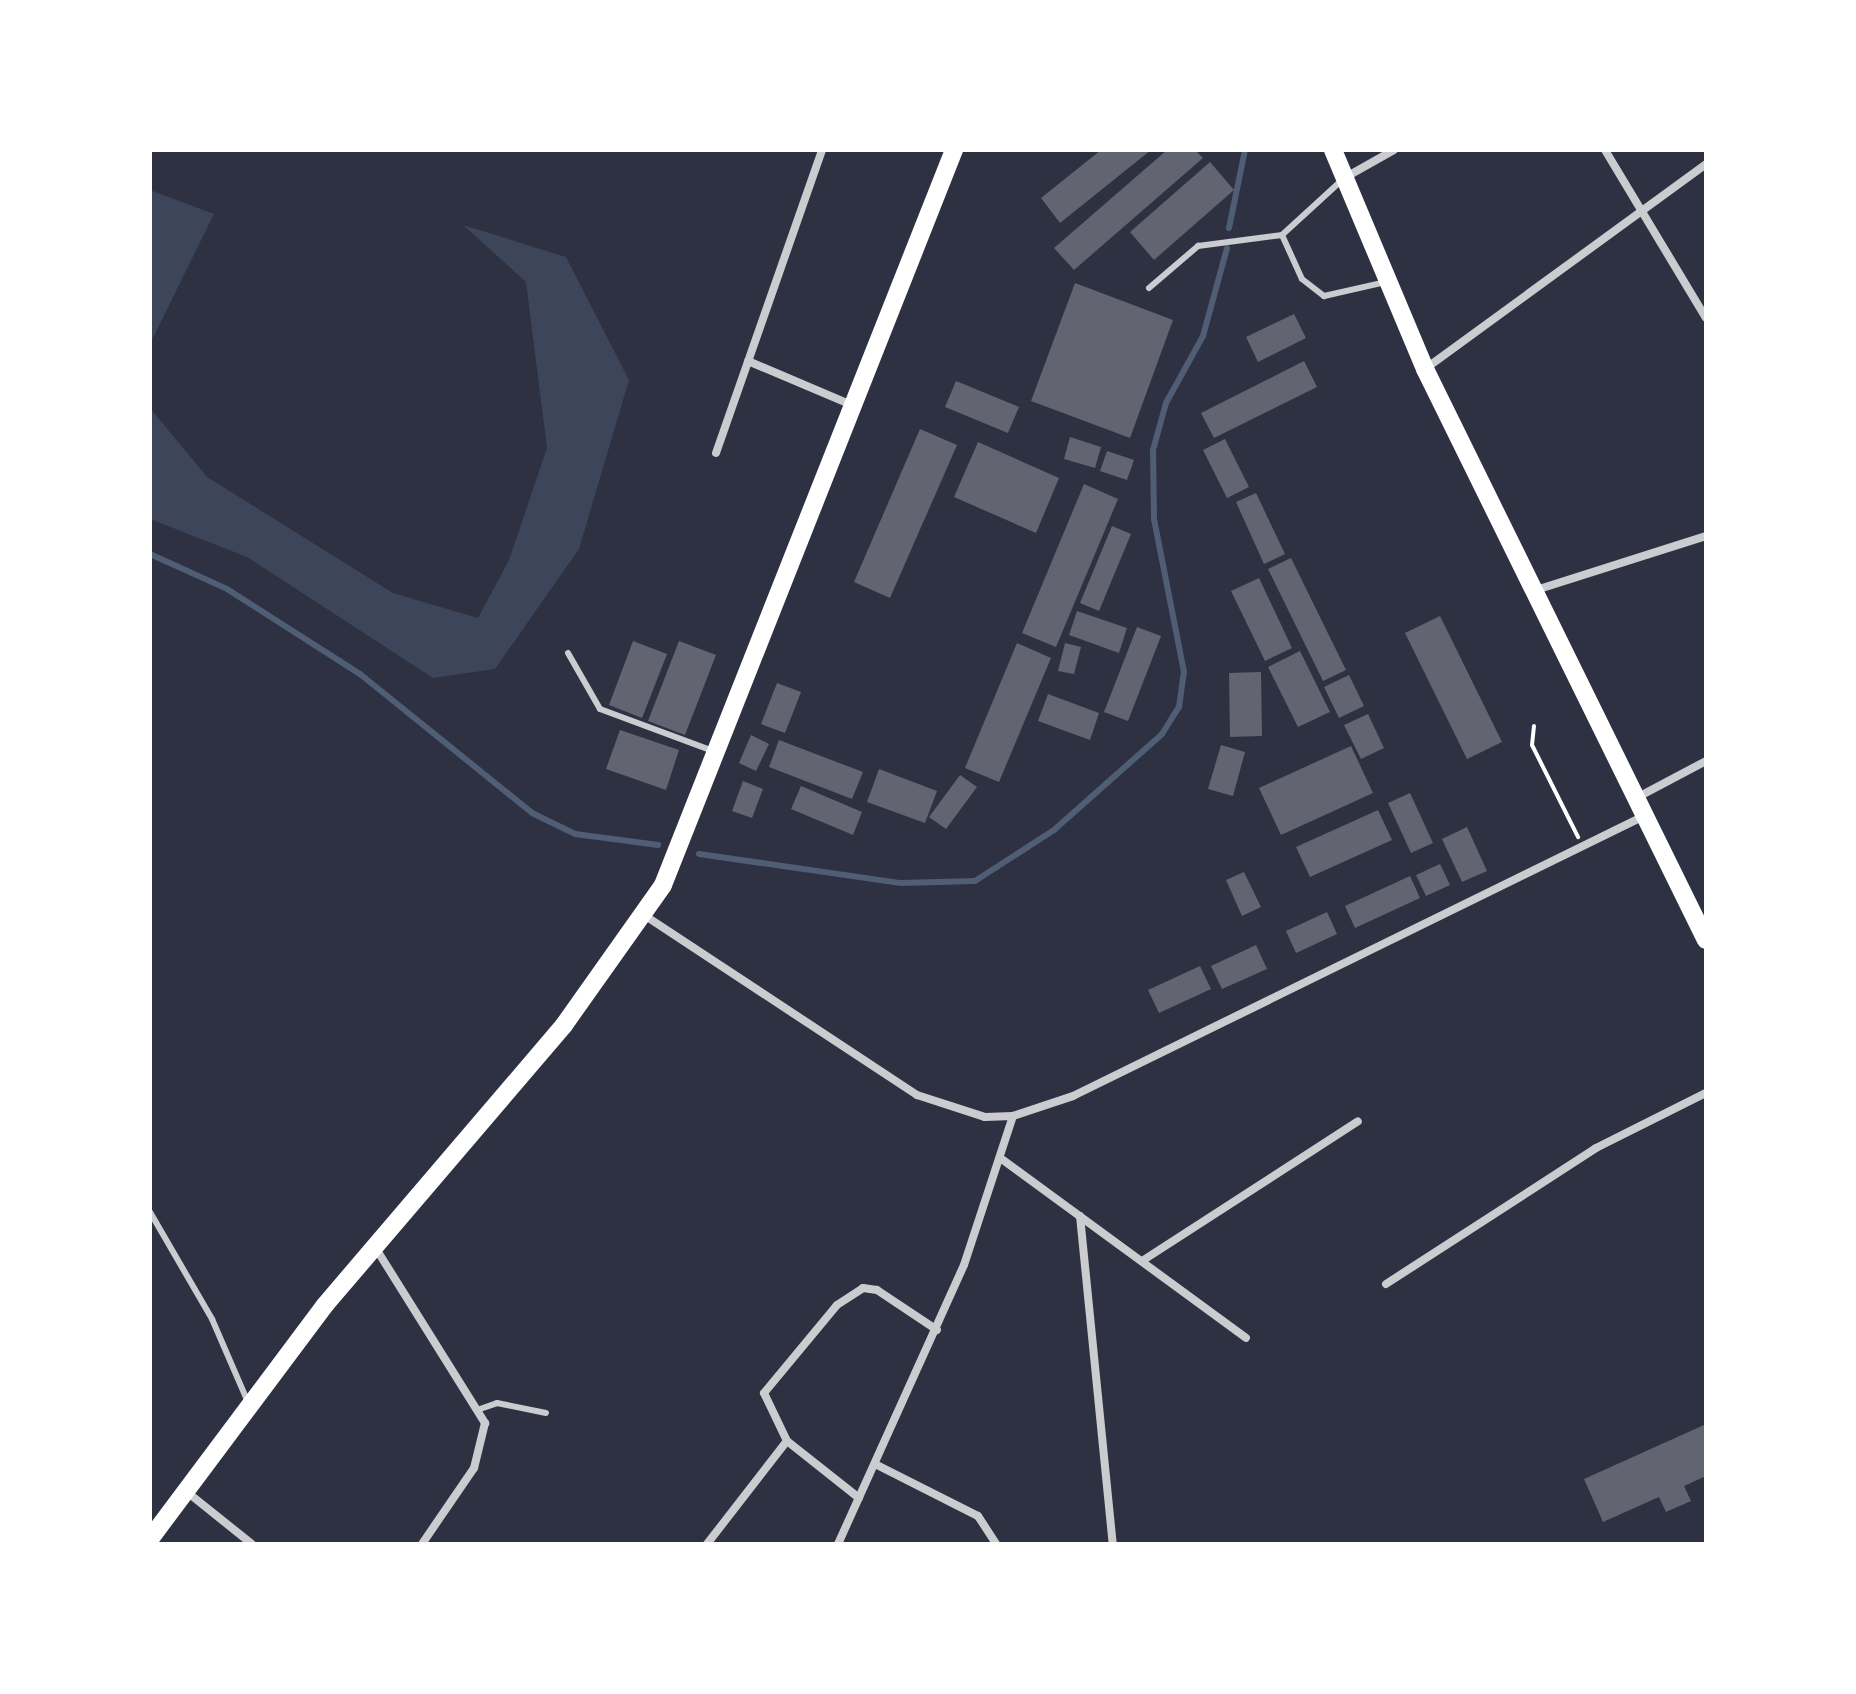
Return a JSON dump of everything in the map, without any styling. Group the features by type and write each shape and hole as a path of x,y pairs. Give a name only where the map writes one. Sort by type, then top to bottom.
{"main road":[{"path":"152,1532 187,1492 249,1405 373,1245 537,1058 644,915 720,754 954,150"},
{"path":"1333,150 1425,369 1706,940"}],"street":[{"path":"716,453 822,150"},
{"path":"1344,179 1394,150"},
{"path":"1605,150 1706,318"},
{"path":"1425,369 1706,164"},
{"path":"748,361 854,406"},
{"path":"1536,590 1706,536"},
{"path":"1638,797 1706,761"},
{"path":"644,915 917,1095 985,1117 1013,1116 1073,1096 1646,815"},
{"path":"1386,1284 1596,1148 1706,1093"},
{"path":"838,1544 937,1330 1003,1160 1013,1116"},
{"path":"1142,1261 1358,1121"},
{"path":"1003,1160 1246,1338"},
{"path":"1080,1216 1113,1544"},
{"path":"373,1245 480,1409 482,1452 422,1544"},
{"path":"859,1498 787,1441 764,1393 844,1299 877,1290 937,1330"},
{"path":"707,1544 787,1441"},
{"path":"875,1464 978,1516 996,1544"},
{"path":"187,1492 252,1544"}],"lane":[{"path":"1149,288 1198,246 1282,235 1344,179"},
{"path":"1282,235 1302,279 1324,296 1386,282"},
{"path":"568,653 600,709 720,754"},
{"path":"150,1212 212,1319 249,1405"},
{"path":"480,1409 497,1403 546,1413"}],"path":[{"path":"1534,726 1532,745 1582,846"}],"shaded area":[{"path":"150,190 214,214 150,344"},
{"path":"463,225 566,257 629,380 579,549 495,669 433,678 247,557 150,519 150,408 207,477 393,593 478,618 509,560 547,448 526,282"}],"building":[{"path":"1101,150 1151,150 1060,223 1041,198"},
{"path":"1167,150 1195,150 1203,158 1074,270 1054,248"},
{"path":"1210,162 1234,190 1154,260 1130,232"},
{"path":"1075,283 1173,320 1130,438 1031,401"},
{"path":"1294,314 1306,338 1258,362 1246,337"},
{"path":"1304,361 1317,387 1214,438 1201,413"},
{"path":"956,381 1019,407 1008,433 945,407"},
{"path":"920,429 957,445 890,598 854,582"},
{"path":"1070,437 1101,447 1095,468 1064,459"},
{"path":"1225,439 1249,487 1227,498 1203,450"},
{"path":"978,442 1059,478 1036,533 954,497"},
{"path":"1107,451 1134,460 1127,480 1100,471"},
{"path":"1084,484 1118,499 1056,647 1022,633"},
{"path":"1256,493 1285,554 1264,564 1236,502"},
{"path":"1112,526 1131,534 1099,611 1080,603"},
{"path":"1291,558 1346,670 1323,681 1268,569"},
{"path":"1259,578 1292,648 1265,661 1231,591"},
{"path":"1077,611 1127,628 1119,653 1069,635"},
{"path":"1440,616 1502,742 1467,759 1405,633"},
{"path":"1137,627 1161,636 1128,721 1104,712"},
{"path":"633,641 667,654 642,718 609,705"},
{"path":"679,641 716,655 685,735 648,721"},
{"path":"1017,643 1051,658 999,782 965,768"},
{"path":"1065,643 1081,647 1074,674 1058,671"},
{"path":"1300,651 1330,712 1298,727 1268,667"},
{"path":"1261,672 1262,736 1230,737 1229,673"},
{"path":"1349,675 1364,706 1339,718 1324,687"},
{"path":"777,683 801,692 785,733 761,724"},
{"path":"1048,694 1099,713 1090,740 1038,721"},
{"path":"1368,714 1384,748 1361,759 1344,725"},
{"path":"620,730 679,750 666,790 606,769"},
{"path":"751,735 769,744 756,771 739,763"},
{"path":"779,740 863,772 852,799 769,767"},
{"path":"1221,745 1245,752 1233,796 1208,789"},
{"path":"1351,746 1373,793 1281,835 1259,788"},
{"path":"879,769 937,791 925,823 867,802"},
{"path":"960,775 977,787 946,829 929,817"},
{"path":"743,781 763,789 752,818 732,811"},
{"path":"801,786 862,812 853,835 791,809"},
{"path":"1410,793 1433,843 1411,853 1388,803"},
{"path":"1378,810 1392,840 1310,877 1296,847"},
{"path":"1467,827 1487,871 1462,882 1442,839"},
{"path":"1440,864 1450,885 1426,896 1416,875"},
{"path":"1244,872 1261,907 1242,916 1226,880"},
{"path":"1410,876 1420,898 1355,928 1345,906"},
{"path":"1327,912 1337,934 1296,953 1286,931"},
{"path":"1256,945 1267,969 1222,989 1211,966"},
{"path":"1200,966 1211,989 1159,1013 1148,990"},
{"path":"1704,1425 1706,1476 1684,1486 1691,1501 1666,1512 1659,1497 1603,1522 1584,1479"}],"waterway":[{"path":"1229,228 1245,150"},
{"path":"699,854 901,883 975,881 1054,830 1162,734 1179,707 1184,672 1154,519 1153,450 1166,403 1203,336 1227,248"},
{"path":"150,554 227,589 360,674 532,813 575,834 658,845"}]}
